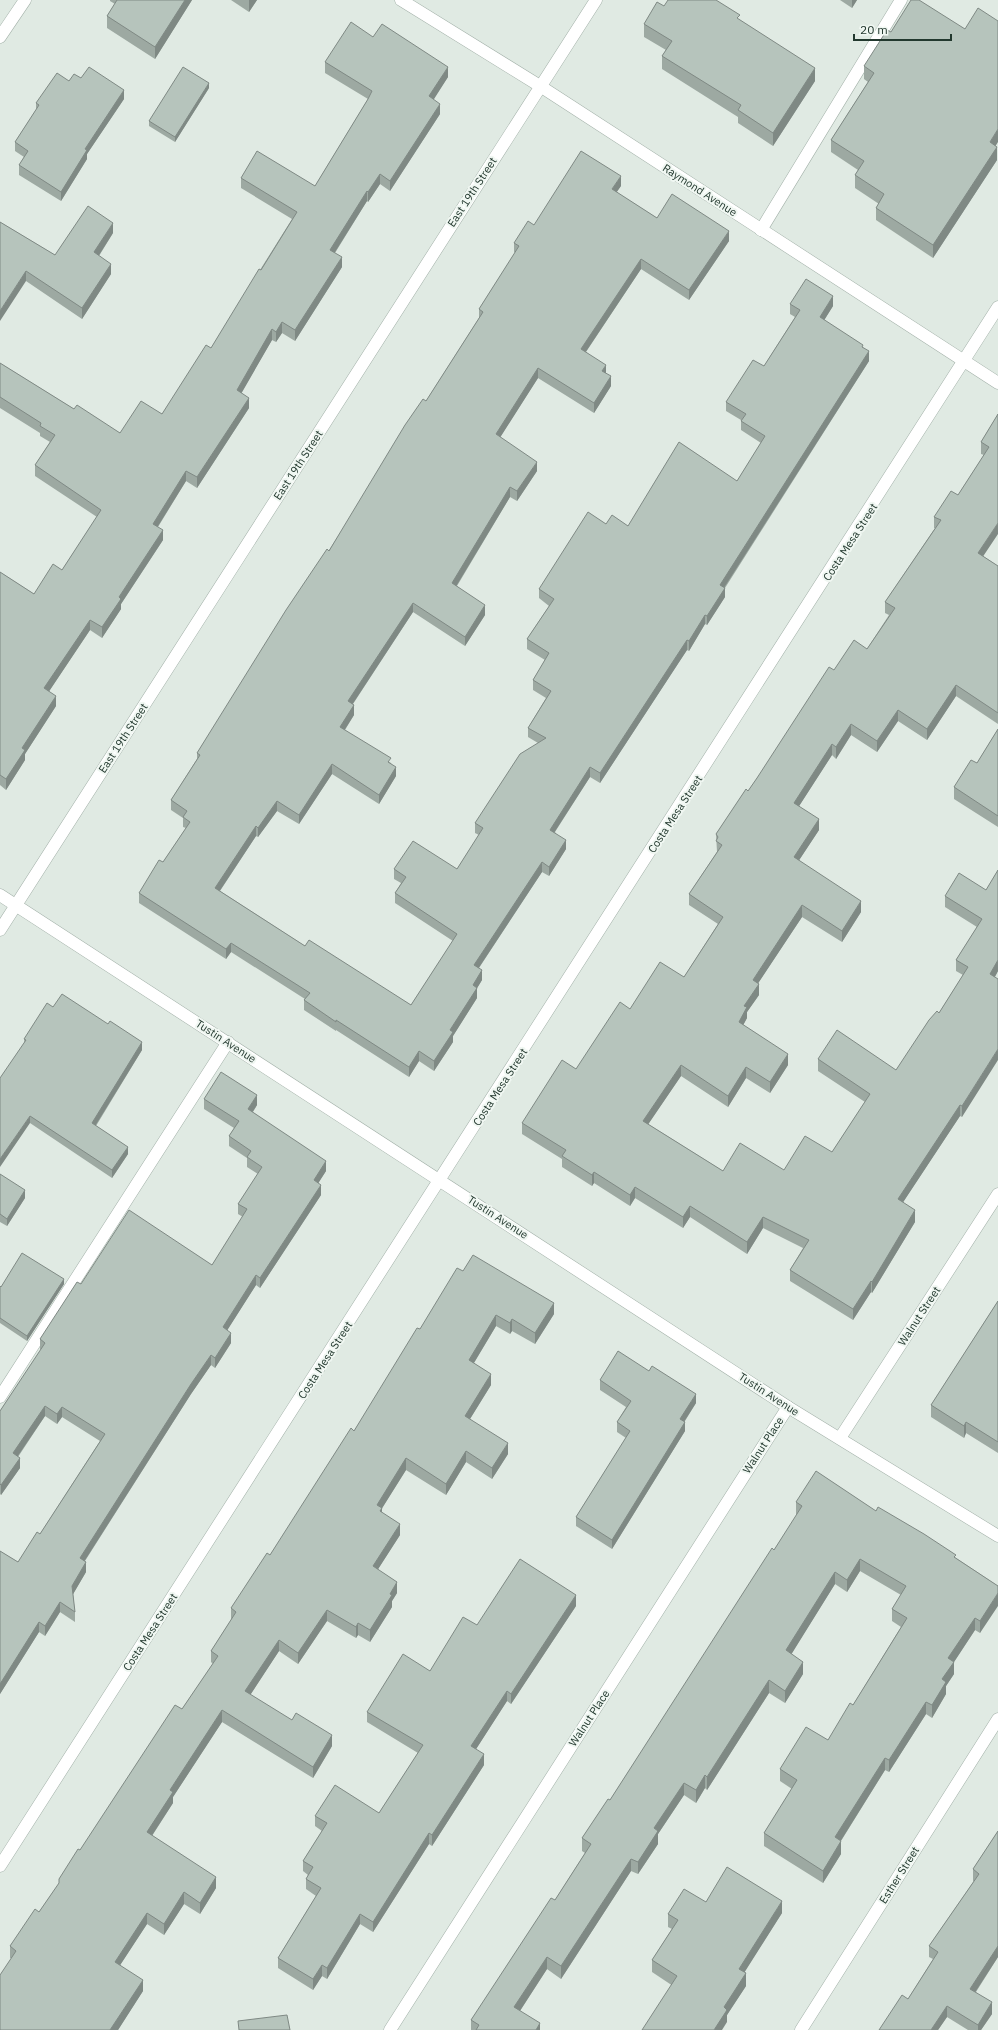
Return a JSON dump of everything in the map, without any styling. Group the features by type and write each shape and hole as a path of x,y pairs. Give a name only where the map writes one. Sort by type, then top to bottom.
{"street":[{"path":"0,37 25,0"},
{"name":"Raymond Avenue","path":"401,0 540,86 998,382"},
{"name":"East 19th Street","path":"0,930 596,0"},
{"path":"761,230 901,0"},
{"name":"Costa Mesa Street","path":"0,1866 965,362 998,307"},
{"name":"Tustin Avenue","path":"0,895 788,1407 998,1536"},
{"path":"0,1397 228,1042"},
{"name":"Walnut Street","path":"840,1438 998,1194"},
{"name":"Walnut Place","path":"390,2030 788,1407"},
{"name":"Esther Street","path":"801,2030 998,1719"}],"building":[{"path":"117,0 185,0 155,47 107,16"},
{"path":"668,0 716,0 740,15 737,18 815,68 773,133 738,110 741,105 662,56 672,41 644,24 657,2 664,6"},
{"path":"911,0 919,0 965,29 978,8 998,21 998,129 990,142 997,147 933,245 876,208 884,194 855,175 864,161 831,140 874,73 864,66 887,30 891,32"},
{"path":"351,22 373,37 382,24 448,67 429,96 440,104 390,181 380,174 368,192 367,191 330,250 342,257 295,330 282,322 276,332 272,329 237,390 249,398 197,477 186,471 153,524 163,530 119,597 121,599 102,627 90,620 44,688 56,696 22,748 25,750 6,779 0,775 0,572 34,594 53,564 62,570 101,510 35,465 55,435 40,426 41,423 0,397 0,363 74,409 77,405 120,433 141,401 162,414 206,345 211,348 259,269 261,270 297,212 241,178 257,151 315,186 372,91 325,62"},
{"path":"89,67 124,90 85,149 87,150 61,192 19,165 28,151 15,142 39,105 36,103 57,73 69,81 74,74 81,78"},
{"path":"183,67 209,83 175,137 149,121"},
{"path":"581,151 621,176 612,189 657,218 672,194 729,231 689,290 641,259 581,349 606,365 602,371 611,376 594,403 538,368 496,434 537,462 517,491 510,487 452,583 485,605 465,637 413,603 348,701 354,705 340,727 391,758 388,762 396,767 379,795 332,764 299,815 277,801 258,828 256,826 215,888 305,946 309,940 411,1005 457,934 395,893 406,877 394,869 413,841 457,869 483,828 475,823 520,754 546,738 528,728 551,691 533,680 549,653 527,639 554,599 539,589 588,512 606,524 612,515 628,526 679,442 737,481 765,436 741,421 746,414 726,402 753,360 764,366 800,310 790,304 806,279 833,296 820,317 863,345 862,347 869,351 720,585 725,588 707,616 705,615 689,641 687,640 600,773 590,767 550,830 566,840 549,867 542,862 474,965 482,970 473,985 477,988 450,1030 453,1032 434,1061 419,1051 409,1067 336,1020 336,1022 304,1000 310,993 231,943 226,949 139,893 159,860 163,862 190,822 183,817 187,811 171,800 200,755 197,753 286,610 327,549 329,551 405,425 423,399 426,401 483,312 479,309 519,246 514,243 528,221 534,225"},
{"path":"88,206 113,223 94,252 111,264 82,308 26,271 0,311 0,222 55,255"},
{"path":"998,414 998,523 978,553 998,566 998,713 956,685 927,729 898,710 877,741 851,724 836,747 832,744 794,803 819,819 794,857 861,901 842,931 802,905 753,980 759,984 744,1006 747,1007 739,1022 788,1054 770,1082 746,1067 728,1096 681,1065 643,1121 723,1171 740,1143 784,1170 805,1136 832,1152 870,1094 818,1059 837,1030 896,1070 929,1020 937,1011 939,1013 968,967 956,960 982,919 945,896 959,873 986,890 998,870 998,960 990,974 998,979 998,1049 962,1106 960,1105 898,1199 915,1210 872,1282 871,1281 853,1309 790,1270 809,1240 763,1217 747,1242 690,1206 683,1217 635,1187 630,1195 594,1172 592,1175 562,1156 566,1150 522,1123 562,1060 576,1069 620,1002 630,1009 660,962 684,977 723,917 689,894 722,845 716,841 718,837 716,834 746,789 748,791 757,778 829,667 834,670 854,640 867,649 895,608 885,602 941,520 934,517 951,491 958,495 989,447 981,442"},
{"path":"998,729 998,816 954,787 971,760 977,763"},
{"path":"62,994 108,1024 110,1021 142,1042 92,1123 128,1147 112,1170 30,1116 0,1159 0,1078 26,1040 24,1039 47,1003 53,1007"},
{"path":"221,1072 257,1095 248,1109 326,1161 314,1180 321,1185 260,1278 256,1275 223,1327 231,1333 215,1358 211,1355 191,1384 80,1558 86,1562 72,1586 75,1612 60,1602 45,1626 39,1622 0,1684 0,1551 18,1562 37,1532 40,1534 105,1434 62,1407 57,1414 45,1406 13,1453 20,1458 1,1485 0,1411 45,1343 40,1339 77,1282 81,1284 129,1210 212,1265 247,1209 238,1204 262,1167 247,1157 251,1151 229,1136 239,1121 204,1099"},
{"path":"0,1174 25,1190 7,1219 0,1214"},
{"path":"22,1253 64,1279 27,1336 0,1318 0,1286 1,1287"},
{"path":"473,1255 554,1303 535,1333 512,1319 510,1323 496,1315 469,1360 491,1374 465,1416 508,1443 492,1468 466,1451 446,1484 406,1458 377,1505 382,1508 380,1511 400,1524 373,1566 397,1582 390,1594 392,1595 370,1630 358,1623 356,1627 327,1610 298,1653 279,1640 245,1691 292,1720 296,1713 332,1735 313,1767 222,1710 170,1790 173,1792 147,1832 216,1877 200,1903 184,1892 164,1924 147,1913 115,1962 143,1980 110,2030 0,2030 0,1975 16,1951 10,1946 35,1909 39,1912 59,1883 59,1879 78,1849 80,1850 175,1705 182,1709 218,1656 211,1651 236,1612 231,1608 267,1553 270,1555 351,1428 354,1431 417,1328 420,1329 457,1268 463,1271"},
{"path":"998,1301 998,1442 966,1422 964,1426 931,1405"},
{"path":"618,1351 649,1371 652,1366 696,1394 680,1419 685,1422 612,1540 576,1517 630,1431 617,1422 631,1401 600,1380"},
{"path":"816,1471 876,1511 878,1507 924,1534 956,1555 954,1557 998,1586 998,1593 980,1621 975,1618 948,1658 954,1662 942,1679 946,1682 932,1705 926,1702 889,1760 885,1758 835,1837 841,1841 823,1871 764,1833 797,1780 780,1769 806,1727 828,1740 850,1703 853,1705 907,1618 892,1609 906,1586 860,1559 847,1580 835,1572 786,1650 803,1662 785,1691 769,1680 707,1777 705,1775 696,1790 684,1783 654,1828 658,1831 638,1862 631,1859 561,1966 547,1957 514,2007 540,2023 536,2030 476,2030 479,2025 471,2020 551,1898 555,1900 591,1844 582,1838 608,1799 610,1800 772,1548 774,1550 802,1506 796,1502"},
{"path":"520,1559 576,1595 511,1694 507,1691 471,1746 484,1754 432,1835 429,1833 373,1922 360,1914 327,1968 322,1965 313,1979 278,1958 321,1888 306,1879 313,1867 303,1861 327,1823 315,1816 335,1785 379,1813 423,1745 367,1712 403,1654 430,1671 463,1617 477,1625"},
{"path":"998,1831 998,1946 970,1989 992,2002 978,2025 947,2006 931,2030 879,2030 902,1995 908,1999 938,1952 929,1946 979,1874 973,1869"},
{"path":"727,1867 782,1901 739,1969 746,1973 724,2007 727,2010 714,2030 642,2030 677,1976 652,1960 678,1920 668,1914 684,1889 706,1902"},
{"path":"287,2015 290,2030 239,2030 238,2021"}]}
